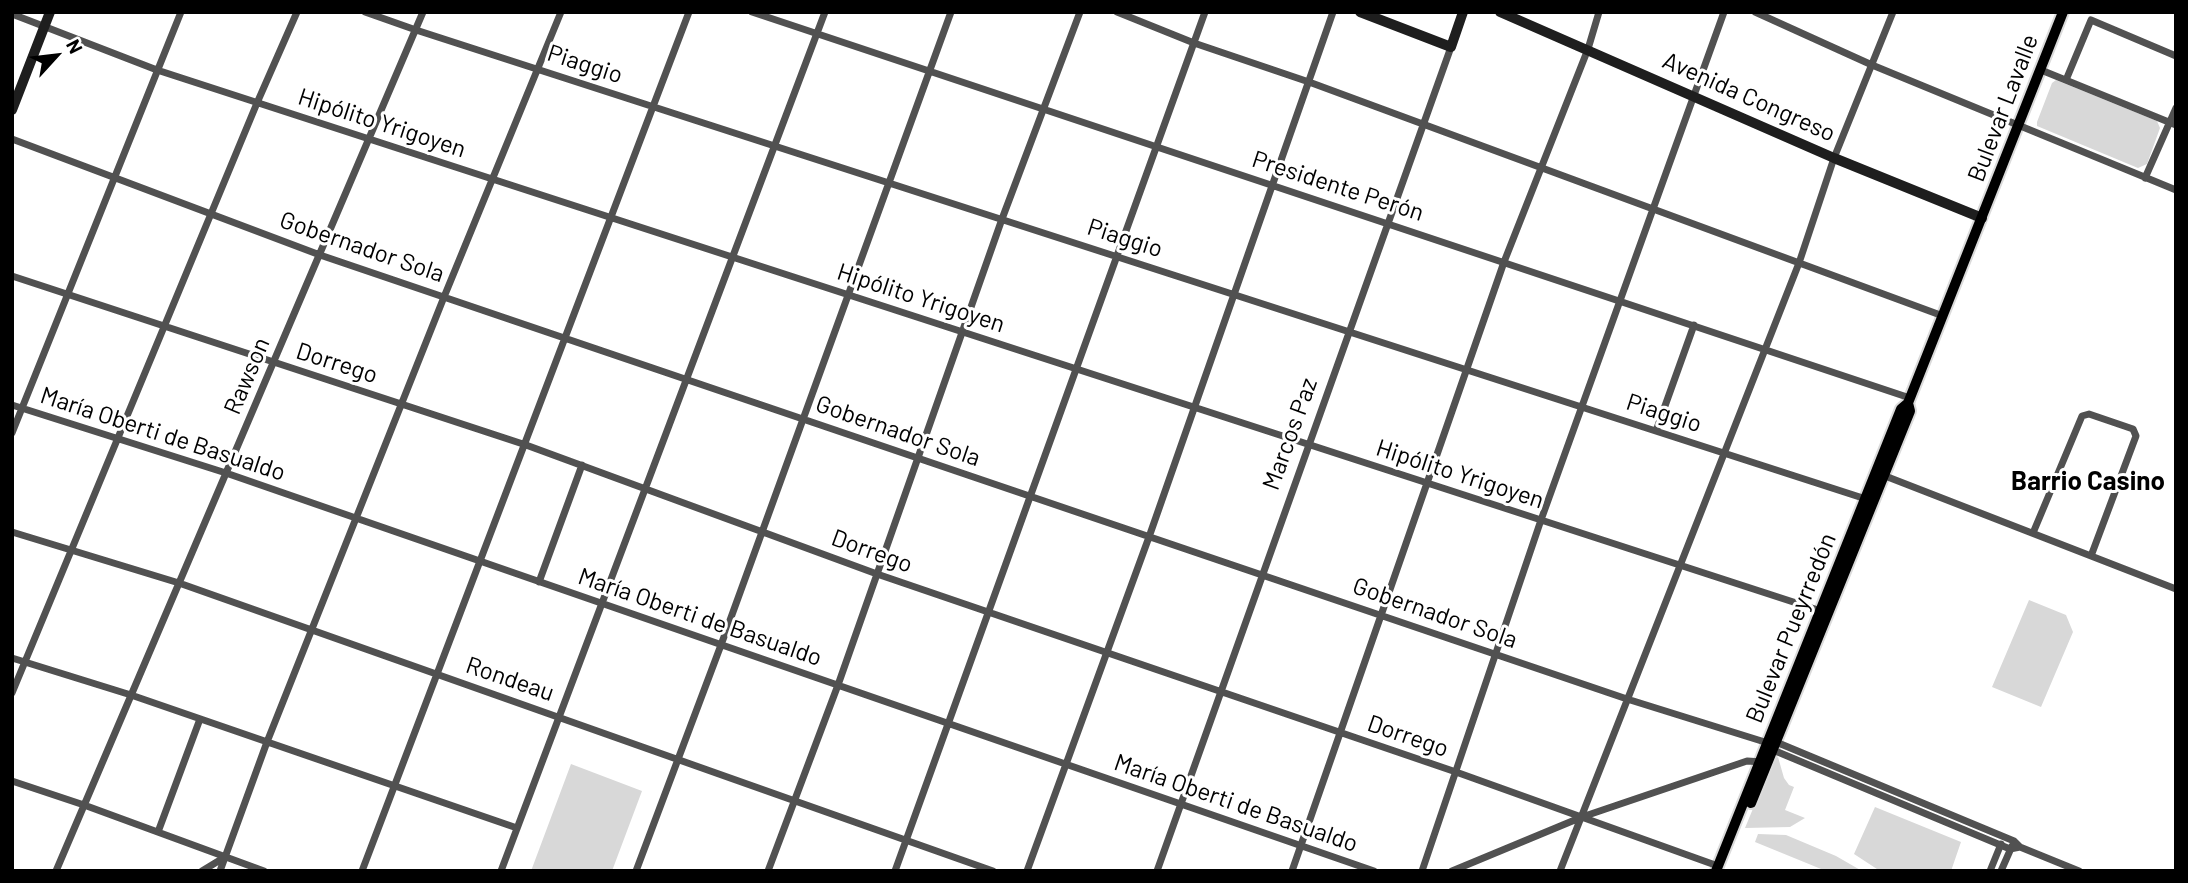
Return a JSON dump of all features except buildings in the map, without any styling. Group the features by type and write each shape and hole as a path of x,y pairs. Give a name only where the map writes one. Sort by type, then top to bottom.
{"main road":[{"name":"Bulevar Lavalle","path":"1982,218 2063,12"},
{"name":"Bulevar Pueyrredón","path":"1772,745 1821,611 1880,474 1901,409 1909,400 1982,218"},
{"name":"Bulevar Pueyrredón","path":"1719,869 1772,745 1869,500"}],"street":[{"path":"12,110 50,12"},
{"path":"12,433 181,12"},
{"path":"12,693 297,12"},
{"name":"Piaggio","path":"365,12 1869,500"},
{"name":"Rawson","path":"55,871 423,12"},
{"path":"220,871 267,743 356,518 561,12"},
{"path":"362,871 689,12"},
{"name":"Presidente Perón","path":"752,12 1620,300 1909,400"},
{"path":"500,871 825,12"},
{"path":"636,871 951,12"},
{"path":"768,871 838,685 1002,219 1080,12"},
{"path":"1117,12 1194,43 1309,82 1943,316"},
{"path":"895,871 1205,12"},
{"path":"1027,871 1108,652 1334,12"},
{"path":"1360,12 1451,47"},
{"name":"Marcos Paz","path":"1157,871 1463,12"},
{"name":"Avenida Congreso","path":"1500,12 1834,158 1982,218"},
{"path":"1292,871 1504,262 1588,49 1599,12"},
{"path":"1422,871 1541,520 1724,12"},
{"path":"1755,12 1872,65 2176,190"},
{"path":"1560,871 1766,349 1799,263 1834,158 1893,12"},
{"name":"Hipólito Yrigoyen","path":"12,14 158,70 257,103 1821,611"},
{"path":"2066,80 2091,20 2176,56"},
{"path":"2041,70 2173,124"},
{"path":"2145,178 2173,124 2176,108"},
{"name":"Gobernador Sola","path":"12,139 320,255 1626,699 1772,745"},
{"name":"Dorrego","path":"12,276 526,445 877,574 1456,772 1719,869"},
{"path":"1656,430 1694,325"},
{"name":"María Oberti de Basualdo","path":"12,405 226,473 1374,871"},
{"path":"2033,533 2082,416 2089,414 2133,429 2136,436 2091,556"},
{"path":"539,582 582,465"},
{"path":"1880,474 2176,589"},
{"name":"Rondeau","path":"12,532 179,583 993,871"},
{"path":"12,658 131,695 517,828"},
{"path":"158,832 200,719"},
{"path":"1772,745 2004,837 2079,871"},
{"path":"1772,745 2010,849"},
{"path":"1452,871 1581,817 1747,761 1764,762"},
{"path":"12,781 264,871"},
{"path":"1990,871 2004,837"},
{"path":"2001,871 2010,849 2017,844"},
{"path":"202,871 226,856"}],"shaded area":[{"path":"2056,80 2157,121 2160,128 2147,164 2138,168 2037,126 2052,83"},
{"path":"2029,600 2066,615 2073,632 2041,707 1992,687"},
{"path":"1778,757 1784,778 1794,787 1785,810 1805,818 1790,827 1745,828 1773,760"},
{"path":"571,764 642,791 612,871 531,871"},
{"path":"1875,807 1961,842 1951,871 1880,871 1854,854"},
{"path":"1758,834 1786,835 1836,856 1862,871 1826,871 1755,842"}],"district":[{"name":"Barrio Casino","path":"2088,481"}]}
